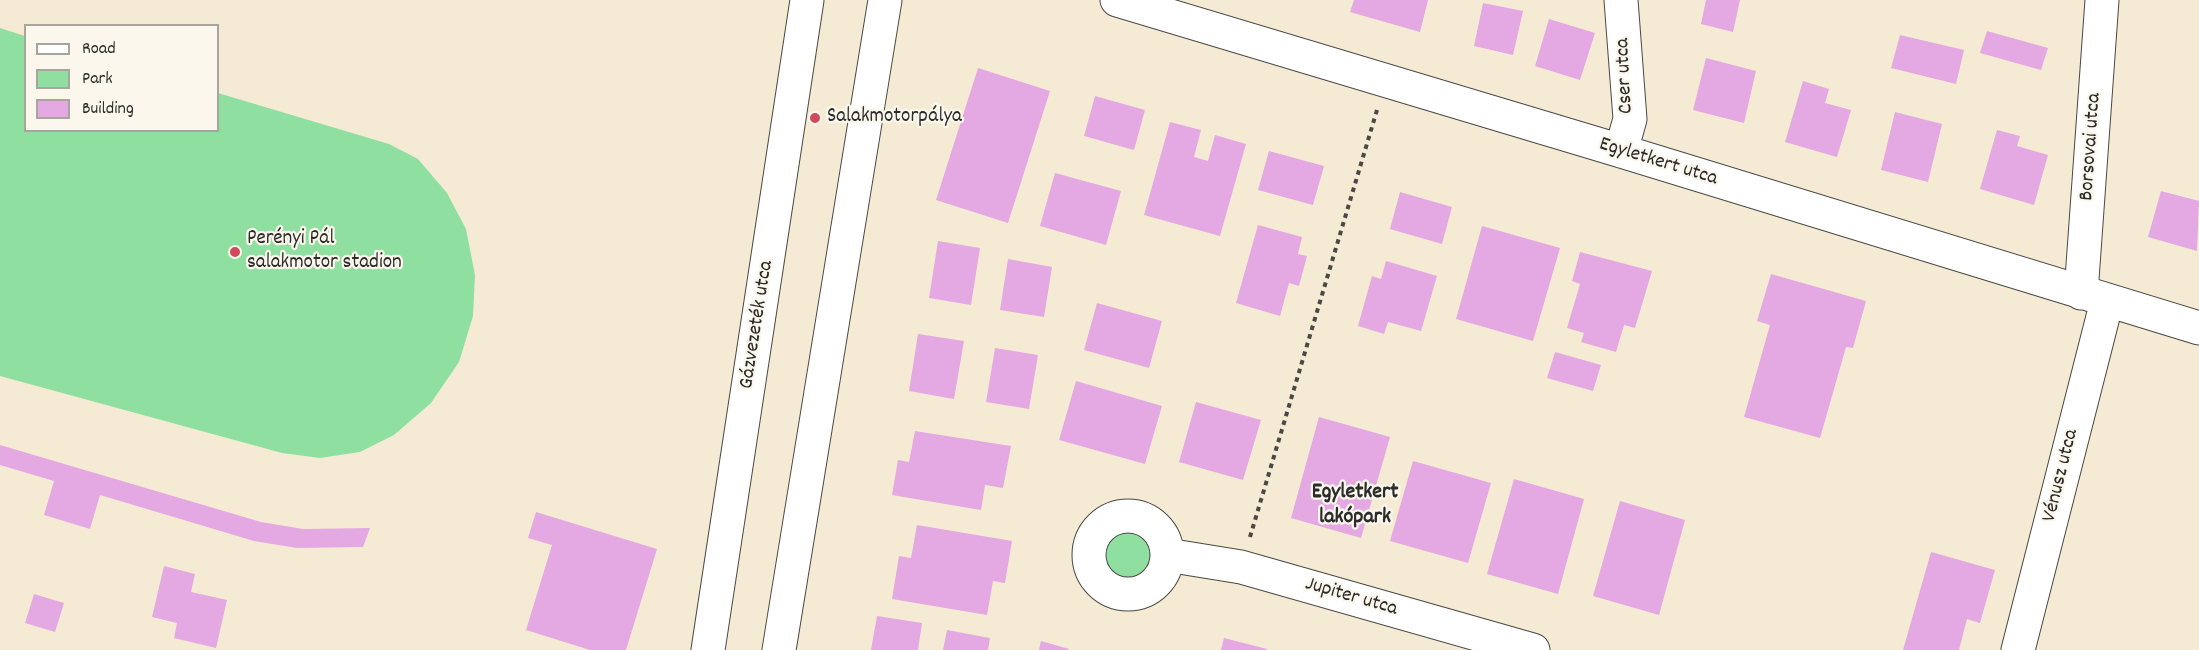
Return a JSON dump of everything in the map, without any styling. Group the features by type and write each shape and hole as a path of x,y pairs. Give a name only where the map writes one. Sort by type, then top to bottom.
{"street":[{"name":"Gázvezeték utca","path":"708,650 807,0"},
{"path":"779,650 885,0"},
{"name":"Egyletkert utca","path":"1117,0 2199,328"},
{"name":"Cser utca","path":"1621,0 1630,119 1621,151"},
{"name":"Borsovai utca","path":"2094,297 2102,0"},
{"name":"Vénusz utca","path":"2018,650 2094,297"},
{"name":"Jupiter utca","path":"1167,555 1241,567 1533,650"}],"path":[{"path":"1241,567 1386,81"}],"green space":[{"name":"Perényi Pál salakmotor stadion","path":"0,28 24,36 24,132 219,132 219,93 389,144 418,159 447,193 466,229 475,275 473,316 459,362 431,403 394,435 360,452 320,458 282,453 0,376"},
{"path":"1128,527 1148,535 1156,555 1148,575 1128,583 1108,575 1100,555 1108,535"}],"building":[{"path":"1354,0 1428,0 1420,32 1350,12"},
{"path":"1706,0 1740,0 1733,32 1701,24"},
{"path":"1483,3 1523,11 1513,55 1474,46"},
{"path":"1549,19 1595,33 1580,80 1535,66"},
{"path":"1987,31 2048,48 2041,70 1980,53"},
{"path":"1900,35 1964,50 1956,84 1891,68"},
{"path":"1706,58 1756,71 1744,123 1693,110"},
{"path":"978,68 1050,91 1008,223 936,200"},
{"path":"1803,81 1829,89 1825,103 1851,110 1837,157 1785,142"},
{"path":"1095,96 1145,110 1134,150 1084,136"},
{"path":"1895,112 1942,124 1928,182 1881,170"},
{"path":"1170,122 1201,130 1194,157 1208,161 1215,135 1246,144 1220,236 1144,215"},
{"path":"1997,130 2020,136 2017,146 2048,155 2034,205 1980,189"},
{"path":"1269,151 1324,166 1313,205 1258,190"},
{"path":"1055,173 1121,191 1106,245 1040,226"},
{"path":"2161,191 2199,201 2197,251 2148,237"},
{"path":"1400,192 1452,207 1442,244 1390,229"},
{"path":"1258,225 1302,237 1298,254 1307,256 1299,286 1289,283 1280,316 1236,303"},
{"path":"1482,226 1560,248 1533,341 1456,319"},
{"path":"938,241 980,248 971,305 929,298"},
{"path":"1580,252 1652,271 1635,328 1624,325 1616,352 1581,342 1584,333 1567,328 1580,284 1572,281"},
{"path":"1008,259 1052,267 1044,317 1000,310"},
{"path":"1386,261 1437,276 1421,331 1388,322 1384,334 1358,326 1372,276 1381,279"},
{"path":"1771,274 1866,301 1853,348 1846,347 1820,438 1744,417 1770,325 1757,321"},
{"path":"1097,303 1162,321 1149,368 1084,350"},
{"path":"918,334 964,341 954,399 909,391"},
{"path":"995,348 1038,355 1029,409 986,402"},
{"path":"1555,352 1601,365 1593,391 1547,378"},
{"path":"1076,381 1162,406 1145,464 1059,440"},
{"path":"1196,402 1261,420 1243,480 1179,462"},
{"path":"1319,417 1390,437 1361,538 1291,518"},
{"path":"915,431 1011,446 1003,488 985,485 981,510 892,495 898,460 909,462"},
{"path":"0,445 261,522 303,529 370,528 363,547 297,548 254,541 100,495 90,529 44,515 54,481 0,465"},
{"path":"1413,461 1491,483 1468,563 1390,541"},
{"path":"1514,479 1584,499 1558,594 1487,574"},
{"path":"1620,501 1685,520 1659,615 1593,596"},
{"path":"536,512 657,549 626,650 590,650 526,630 552,545 528,538"},
{"path":"917,525 1012,541 1005,583 993,581 987,615 892,599 899,556 911,558"},
{"path":"1931,552 1995,570 1980,623 1967,619 1959,650 1903,650"},
{"path":"164,566 195,574 191,592 227,600 216,648 174,638 177,623 152,617"},
{"path":"34,594 64,603 55,632 25,623"},
{"path":"877,616 922,623 918,650 871,650"},
{"path":"947,630 990,638 988,650 943,650"},
{"path":"1224,638 1267,649 1267,650 1221,650"},
{"path":"1041,641 1069,649 1069,650 1039,650"}],"place":[{"name":"Salakmotorpálya","path":"815,118"},
{"name":"Perényi Pál salakmotor stadion","path":"235,252"}],"district":[{"name":"Egyletkert lakópark","path":"1355,506"}]}
